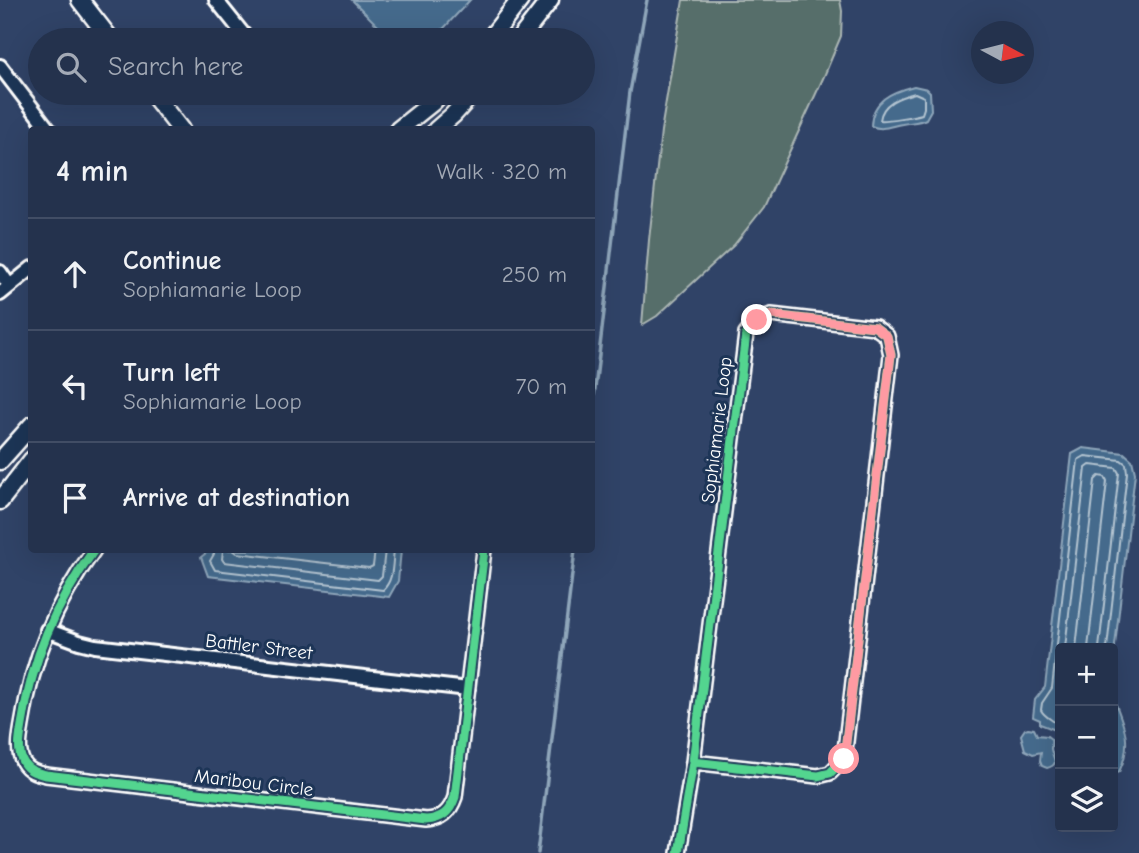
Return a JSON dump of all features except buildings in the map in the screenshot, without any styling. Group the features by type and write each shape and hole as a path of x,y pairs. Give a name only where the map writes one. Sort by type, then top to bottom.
{"street":[{"path":"80,0 102,28"},
{"path":"216,0 238,28"},
{"path":"498,28 520,0"},
{"path":"528,28 550,0"},
{"path":"0,65 28,102"},
{"path":"30,105 46,126"},
{"path":"161,105 178,126"},
{"path":"403,126 429,105"},
{"path":"441,126 462,105"},
{"path":"0,272 5,289 28,271"},
{"name":"Sophiamarie Loop","path":"678,853 693,762 746,334 757,320 771,315 875,327 887,336 891,355 844,759 831,773 818,776 693,762"},
{"path":"0,461 28,430"},
{"path":"0,501 28,465"},
{"name":"Maribou Circle","path":"92,553 68,589 47,630 33,672 20,743 21,759 31,770 46,775 426,820 433,820 445,814 453,803 484,553"},
{"name":"Battler Street","path":"47,630 95,646 468,689"}],"green space":[{"path":"683,0 840,0 841,36 764,207 734,245 657,316 642,325 661,131"}],"water":[{"path":"352,0 470,0 444,28 380,28"},
{"path":"914,86 930,92 931,110 926,119 883,128 871,126 875,110 884,99"},
{"path":"1083,448 1124,453 1132,460 1135,473 1115,643 1055,643 1055,732 1033,717 1035,700 1045,687 1072,454"},
{"path":"206,553 401,553 398,581 389,597 208,576 201,557"},
{"path":"1118,711 1126,743 1126,752 1119,772"},
{"path":"1025,729 1034,729 1037,735 1051,739 1054,765 1047,768 1042,766 1041,752 1033,754 1025,750 1021,735"}],"waterway":[{"path":"595,389 630,92 647,0"},
{"path":"538,853 575,553"}],"cycle path":[{"path":"678,853 693,762 746,334 757,320 771,315 875,327 887,336 891,355 844,759 830,773 818,776 693,762"},
{"path":"92,553 57,612 32,677 20,734 21,758 27,768 46,775 426,820 445,814 455,797 484,553"}],"route":[{"path":"757,320 771,315 875,327 887,336 891,355 844,759"}]}
